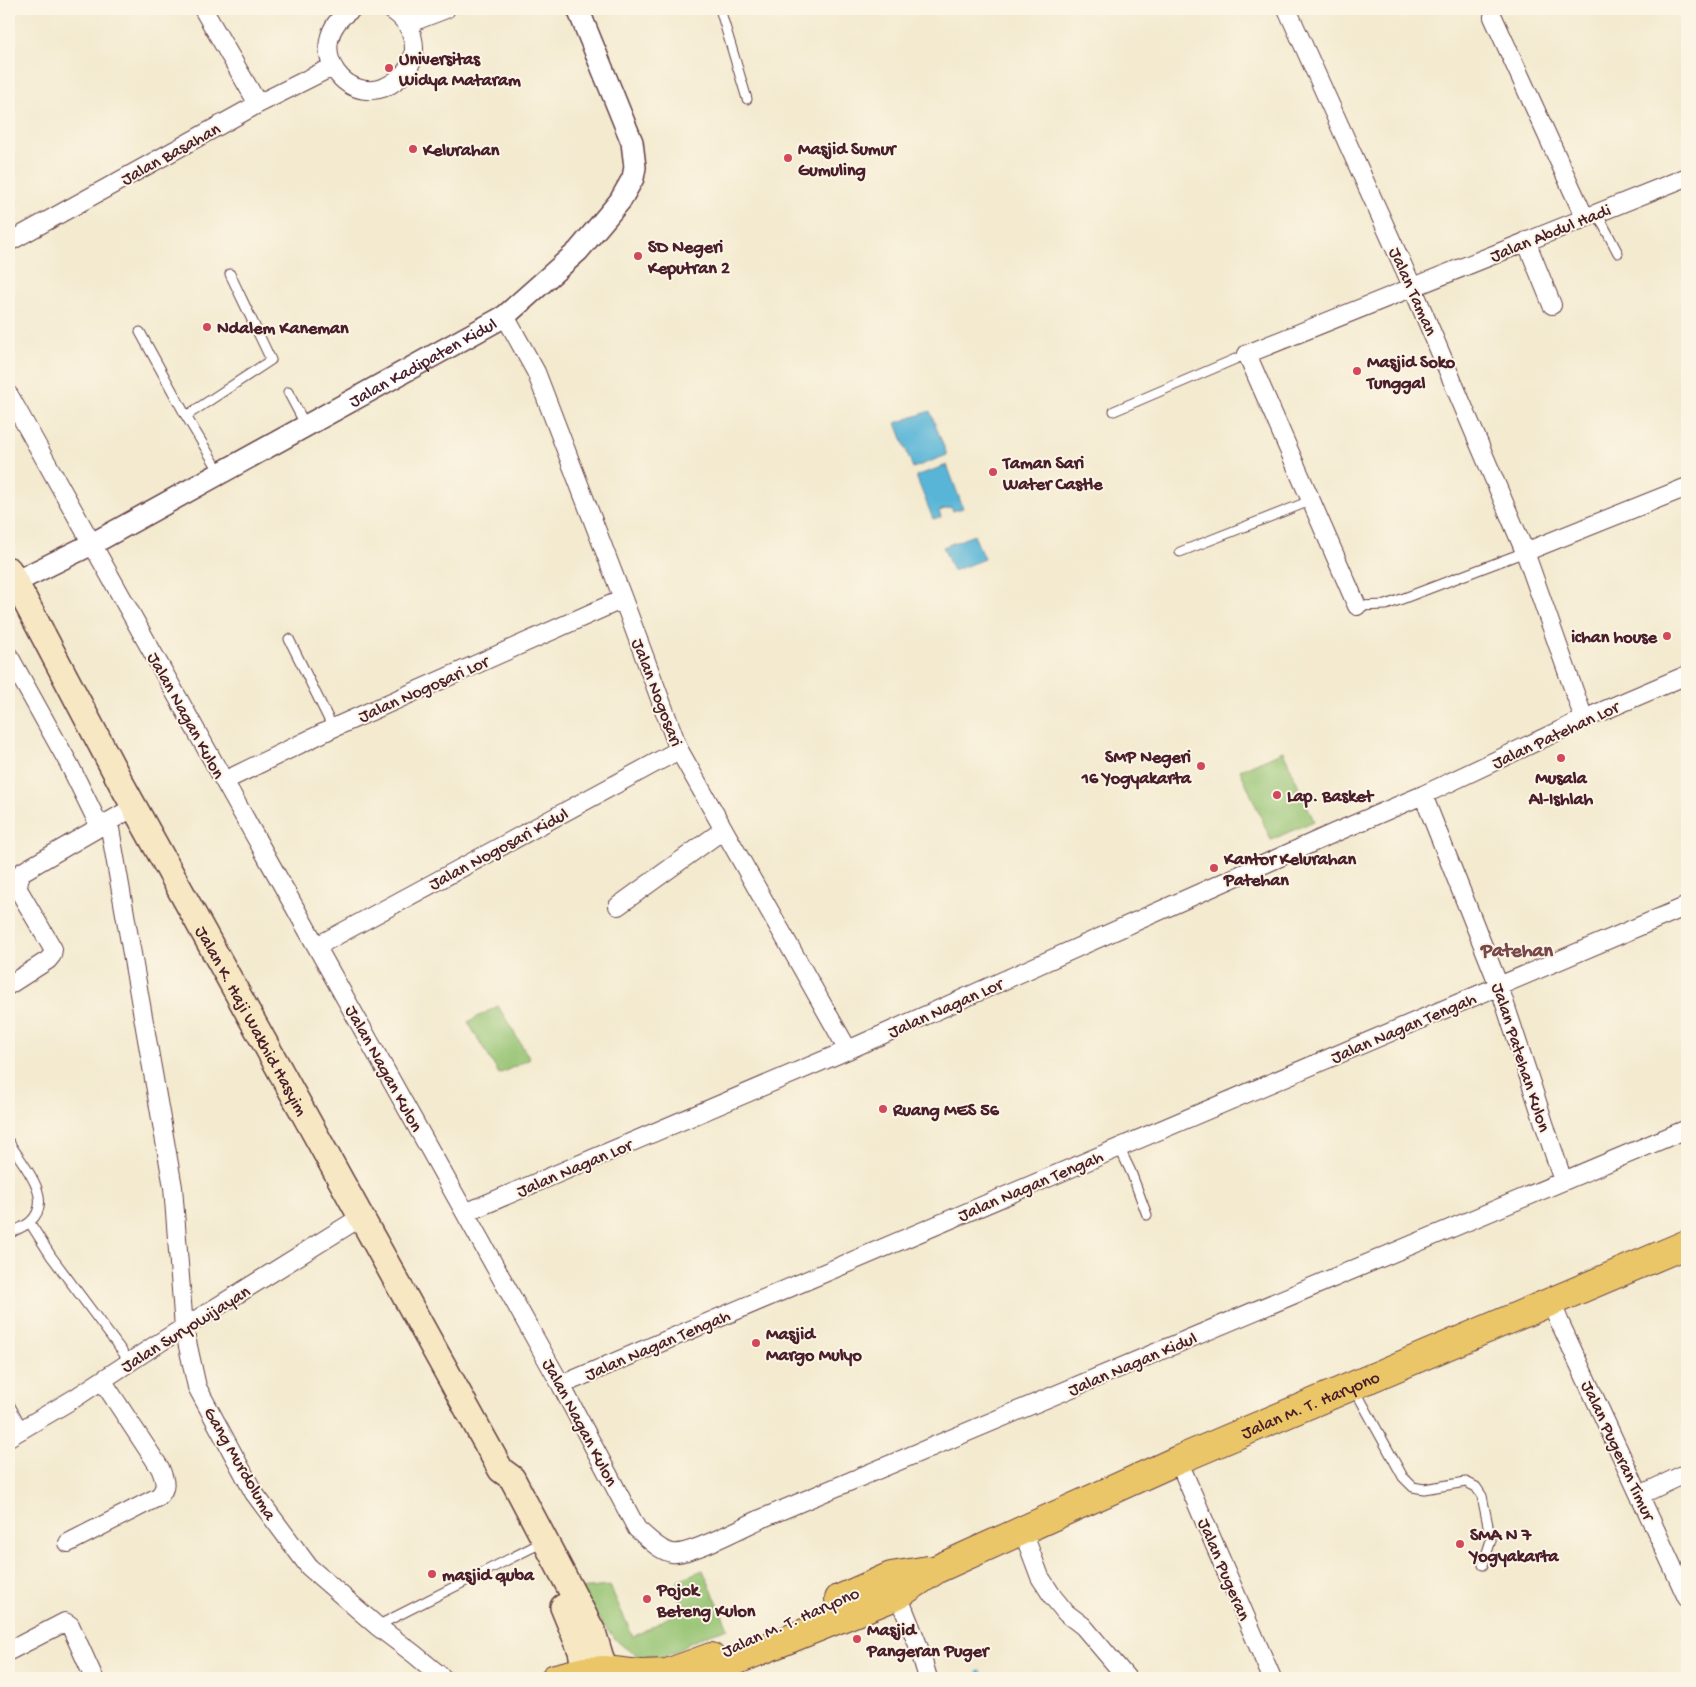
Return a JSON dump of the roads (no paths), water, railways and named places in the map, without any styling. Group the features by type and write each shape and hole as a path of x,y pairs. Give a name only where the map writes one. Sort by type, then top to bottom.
{"main road":[{"name":"Jalan K. Haji Wakhid Hasyim","path":"11,579 134,807 501,1470 512,1478 585,1616 598,1645 595,1674"},
{"name":"Jalan M. T. Haryono","path":"555,1678 595,1674 681,1675 898,1595 936,1569 1022,1529 1353,1385 1687,1244"},
{"name":"Jalan K. Haji Wakhid Hasyim","path":"501,1470 501,1484 570,1622 581,1650 595,1674"},
{"name":"Jalan M. T. Haryono","path":"681,1675 891,1576 936,1569"}],"street":[{"path":"203,9 258,104"},
{"path":"351,9 340,17 332,28 328,41 328,54 332,67 340,78 352,86 365,90 379,89 392,84 403,76 410,64 414,51 412,37 407,24 399,14 390,9"},
{"path":"407,24 446,9"},
{"name":"Jalan Kadipaten Kidul","path":"11,579 92,544 505,316 578,251 616,206 633,178 635,167 632,142 578,9"},
{"name":"Jalan Taman","path":"1287,9 1412,286 1524,552 1584,719"},
{"path":"1493,17 1591,215"},
{"name":"Jalan Basahan","path":"9,242 258,104 332,67"},
{"name":"Jalan Abdul Hadi","path":"1247,354 1412,286 1687,177"},
{"path":"1526,241 1552,305"},
{"name":"Jalan Nogosari","path":"505,316 536,372 679,750 848,1050"},
{"path":"1247,354 1356,606"},
{"name":"Jalan Nagan Kulon","path":"9,395 561,1385 637,1528 655,1544 672,1553 685,1553 702,1546"},
{"path":"1524,552 1687,488"},
{"name":"Jalan Nogosari Lor","path":"224,781 333,728 623,599"},
{"name":"Gang Murdoluma","path":"9,656 105,825 173,1187 184,1328 197,1387 254,1493 309,1567 377,1626 443,1678"},
{"name":"Jalan Patehan Lor","path":"1423,794 1584,719 1687,675"},
{"name":"Jalan Nogosari Kidul","path":"317,946 679,750"},
{"name":"Jalan Patehan Kulon","path":"1423,794 1499,986 1563,1181"},
{"name":"Jalan Nagan Lor","path":"465,1213 848,1050 1423,794"},
{"path":"9,985 48,960 52,955 53,949 14,882 31,865 134,807"},
{"path":"618,906 723,830"},
{"name":"Jalan Nagan Tengah","path":"561,1385 1687,906"},
{"name":"Jalan Nagan Kidul","path":"702,1546 763,1518 1687,1129"},
{"name":"Jalan Suryowijayan","path":"16,1433 361,1217"},
{"name":"Jalan Pugeran Timur","path":"1551,1301 1687,1598"},
{"path":"68,1543 158,1497 163,1492 166,1484 160,1468 102,1380"},
{"name":"Jalan Pugeran","path":"1178,1460 1272,1678"},
{"path":"1640,1495 1687,1473"},
{"path":"1022,1529 1040,1577 1053,1597 1066,1613 1083,1626 1127,1678"},
{"path":"898,1595 918,1645 928,1678"},
{"path":"9,1651 68,1622 94,1678"}],"lane":[{"path":"720,9 747,99"},
{"path":"1591,215 1618,253"},
{"path":"186,416 273,363 230,274"},
{"path":"140,332 186,416 221,474"},
{"path":"1114,411 1247,354"},
{"path":"288,392 306,426"},
{"path":"1180,552 1310,501"},
{"path":"1356,606 1386,605 1524,552"},
{"path":"288,639 333,728"},
{"path":"9,1142 38,1188 40,1200 38,1211 30,1223 9,1234"},
{"path":"1119,1147 1132,1172 1148,1215"},
{"path":"30,1223 51,1256 130,1362"},
{"path":"1353,1385 1403,1477 1413,1487 1424,1489 1466,1482 1476,1487 1482,1496 1491,1540 1483,1564"},
{"path":"9,1404 16,1433"},
{"path":"377,1626 533,1547"}],"water":[{"path":"930,411 947,455 913,468 896,423"},
{"path":"947,465 963,508 953,511 951,507 939,511 941,517 933,519 916,476"},
{"path":"974,535 984,559 953,571 943,547"}],"waterway":[{"path":"979,1672 982,1678"}],"place":[{"name":"Universitas Widya Mataram","path":"389,68"},
{"name":"Kelurahan","path":"413,149"},
{"name":"Masjid Sumur Gumuling","path":"788,158"},
{"name":"SD Negeri Keputran 2","path":"638,256"},
{"name":"Ndalem Kaneman","path":"207,327"},
{"name":"Masjid Soko Tunggal","path":"1357,371"},
{"name":"Taman Sari Water Castle","path":"993,472"},
{"name":"ichan house","path":"1667,636"},
{"name":"Musala Al-Ishlah","path":"1561,758"},
{"name":"SMP Negeri 16 Yogyakarta","path":"1201,766"},
{"name":"Lap. Basket","path":"1277,795"},
{"name":"Kantor Kelurahan Patehan","path":"1214,868"},
{"name":"Ruang MES 56","path":"883,1109"},
{"name":"Masjid Margo Mulyo","path":"756,1343"},
{"name":"SMA N 7 Yogyakarta","path":"1460,1544"},
{"name":"masjid quba","path":"432,1574"},
{"name":"Pojok Beteng Kulon","path":"647,1599"},
{"name":"Masjid Pangeran Puger","path":"857,1639"}],"district":[{"name":"Patehan","path":"1517,949"}]}
